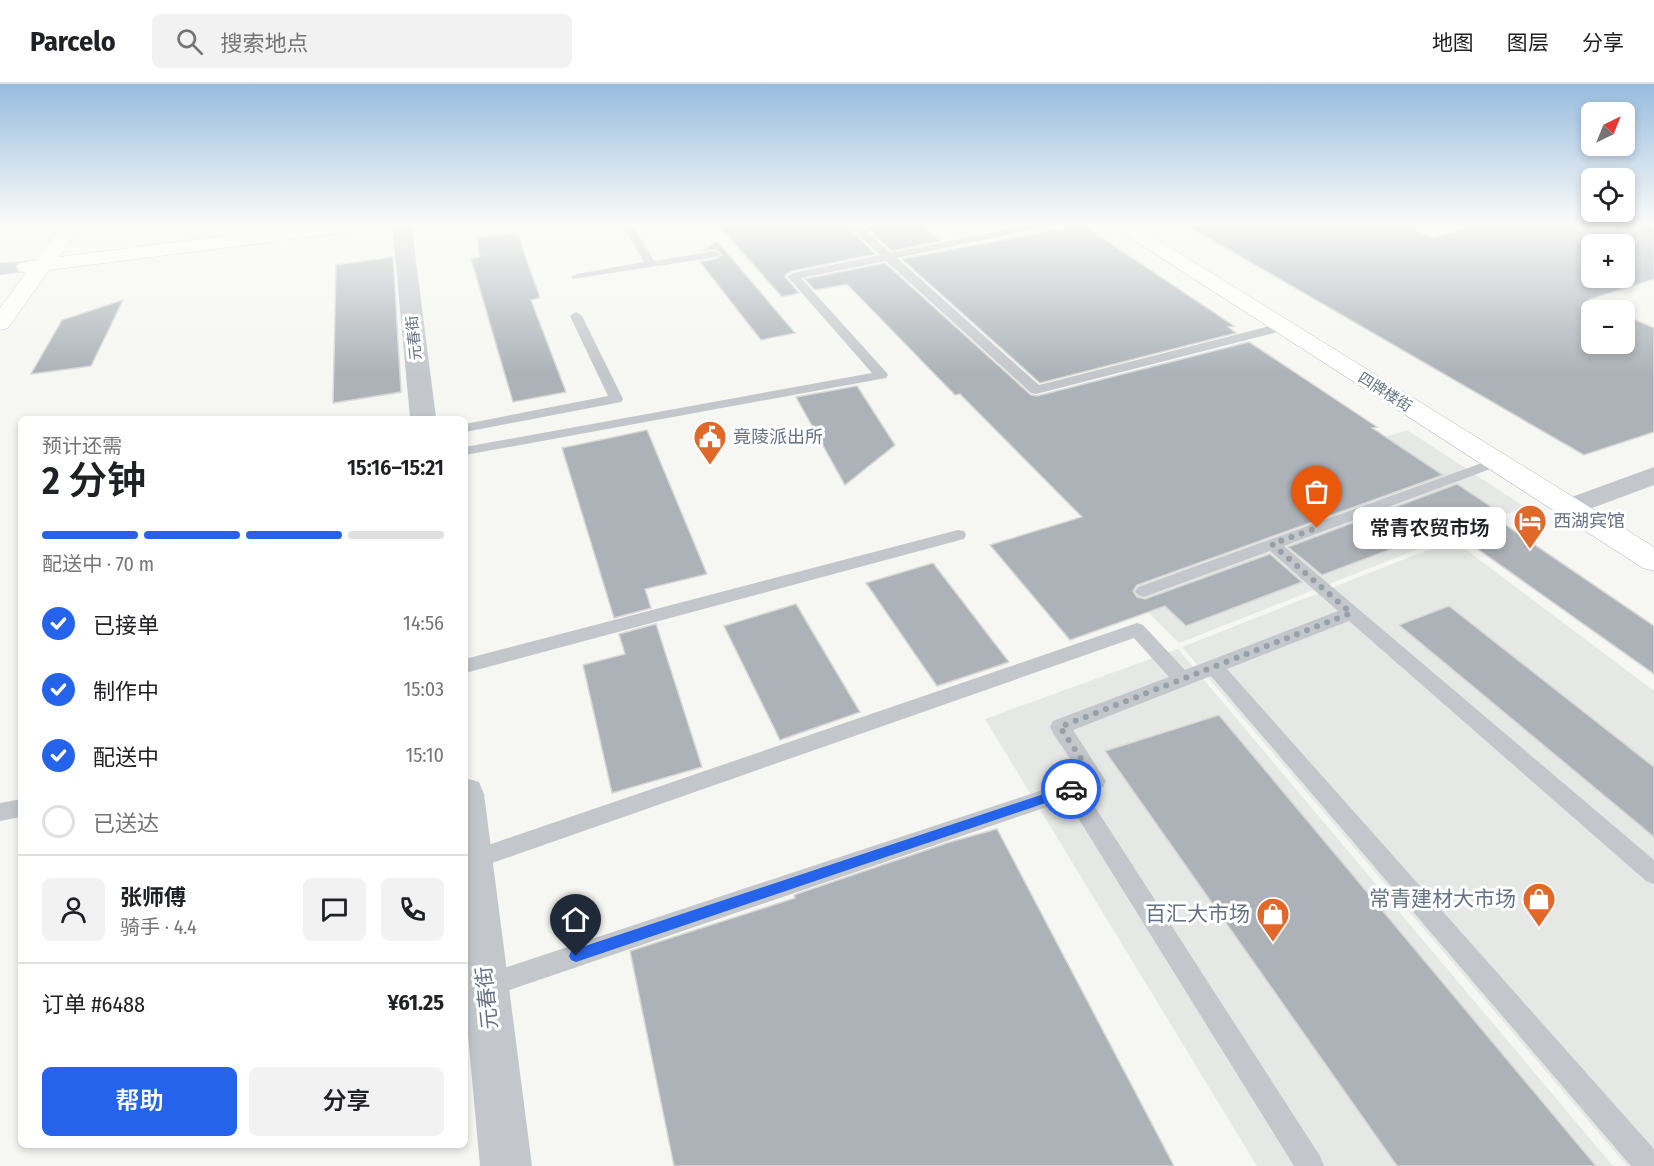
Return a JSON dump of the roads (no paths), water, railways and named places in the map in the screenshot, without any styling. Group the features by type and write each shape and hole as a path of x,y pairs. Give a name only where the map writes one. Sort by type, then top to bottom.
{"street":[{"path":"0,300 28,272"},
{"path":"0,323 30,272"},
{"name":"元春街","path":"407,272 423,416"},
{"name":"四牌楼街","path":"1195,272 1654,561"},
{"path":"1568,508 1654,475"},
{"name":"元春街","path":"468,822 506,1166"}],"lane":[{"path":"577,277 605,272"},
{"path":"468,450 881,375 793,276 811,272"},
{"path":"905,272 1036,390 1282,327"},
{"path":"468,428 616,399 576,316"},
{"path":"1144,591 1496,462"},
{"path":"468,665 958,536"},
{"path":"1272,544 1654,874"},
{"path":"486,986 1096,781 1060,727 1351,613"},
{"path":"472,860 1137,630 1182,680"},
{"path":"1214,667 1650,1166"},
{"path":"1072,789 1310,1166"},
{"path":"0,812 18,809"}],"place":[{"name":"竟陵派出所","path":"710,466"},
{"name":"常青农贸市场","path":"1317,528"},
{"name":"西湖宾馆","path":"1530,550"},
{"name":"常青建材大市场","path":"1539,928"},
{"name":"百汇大市场","path":"1273,943"}]}
